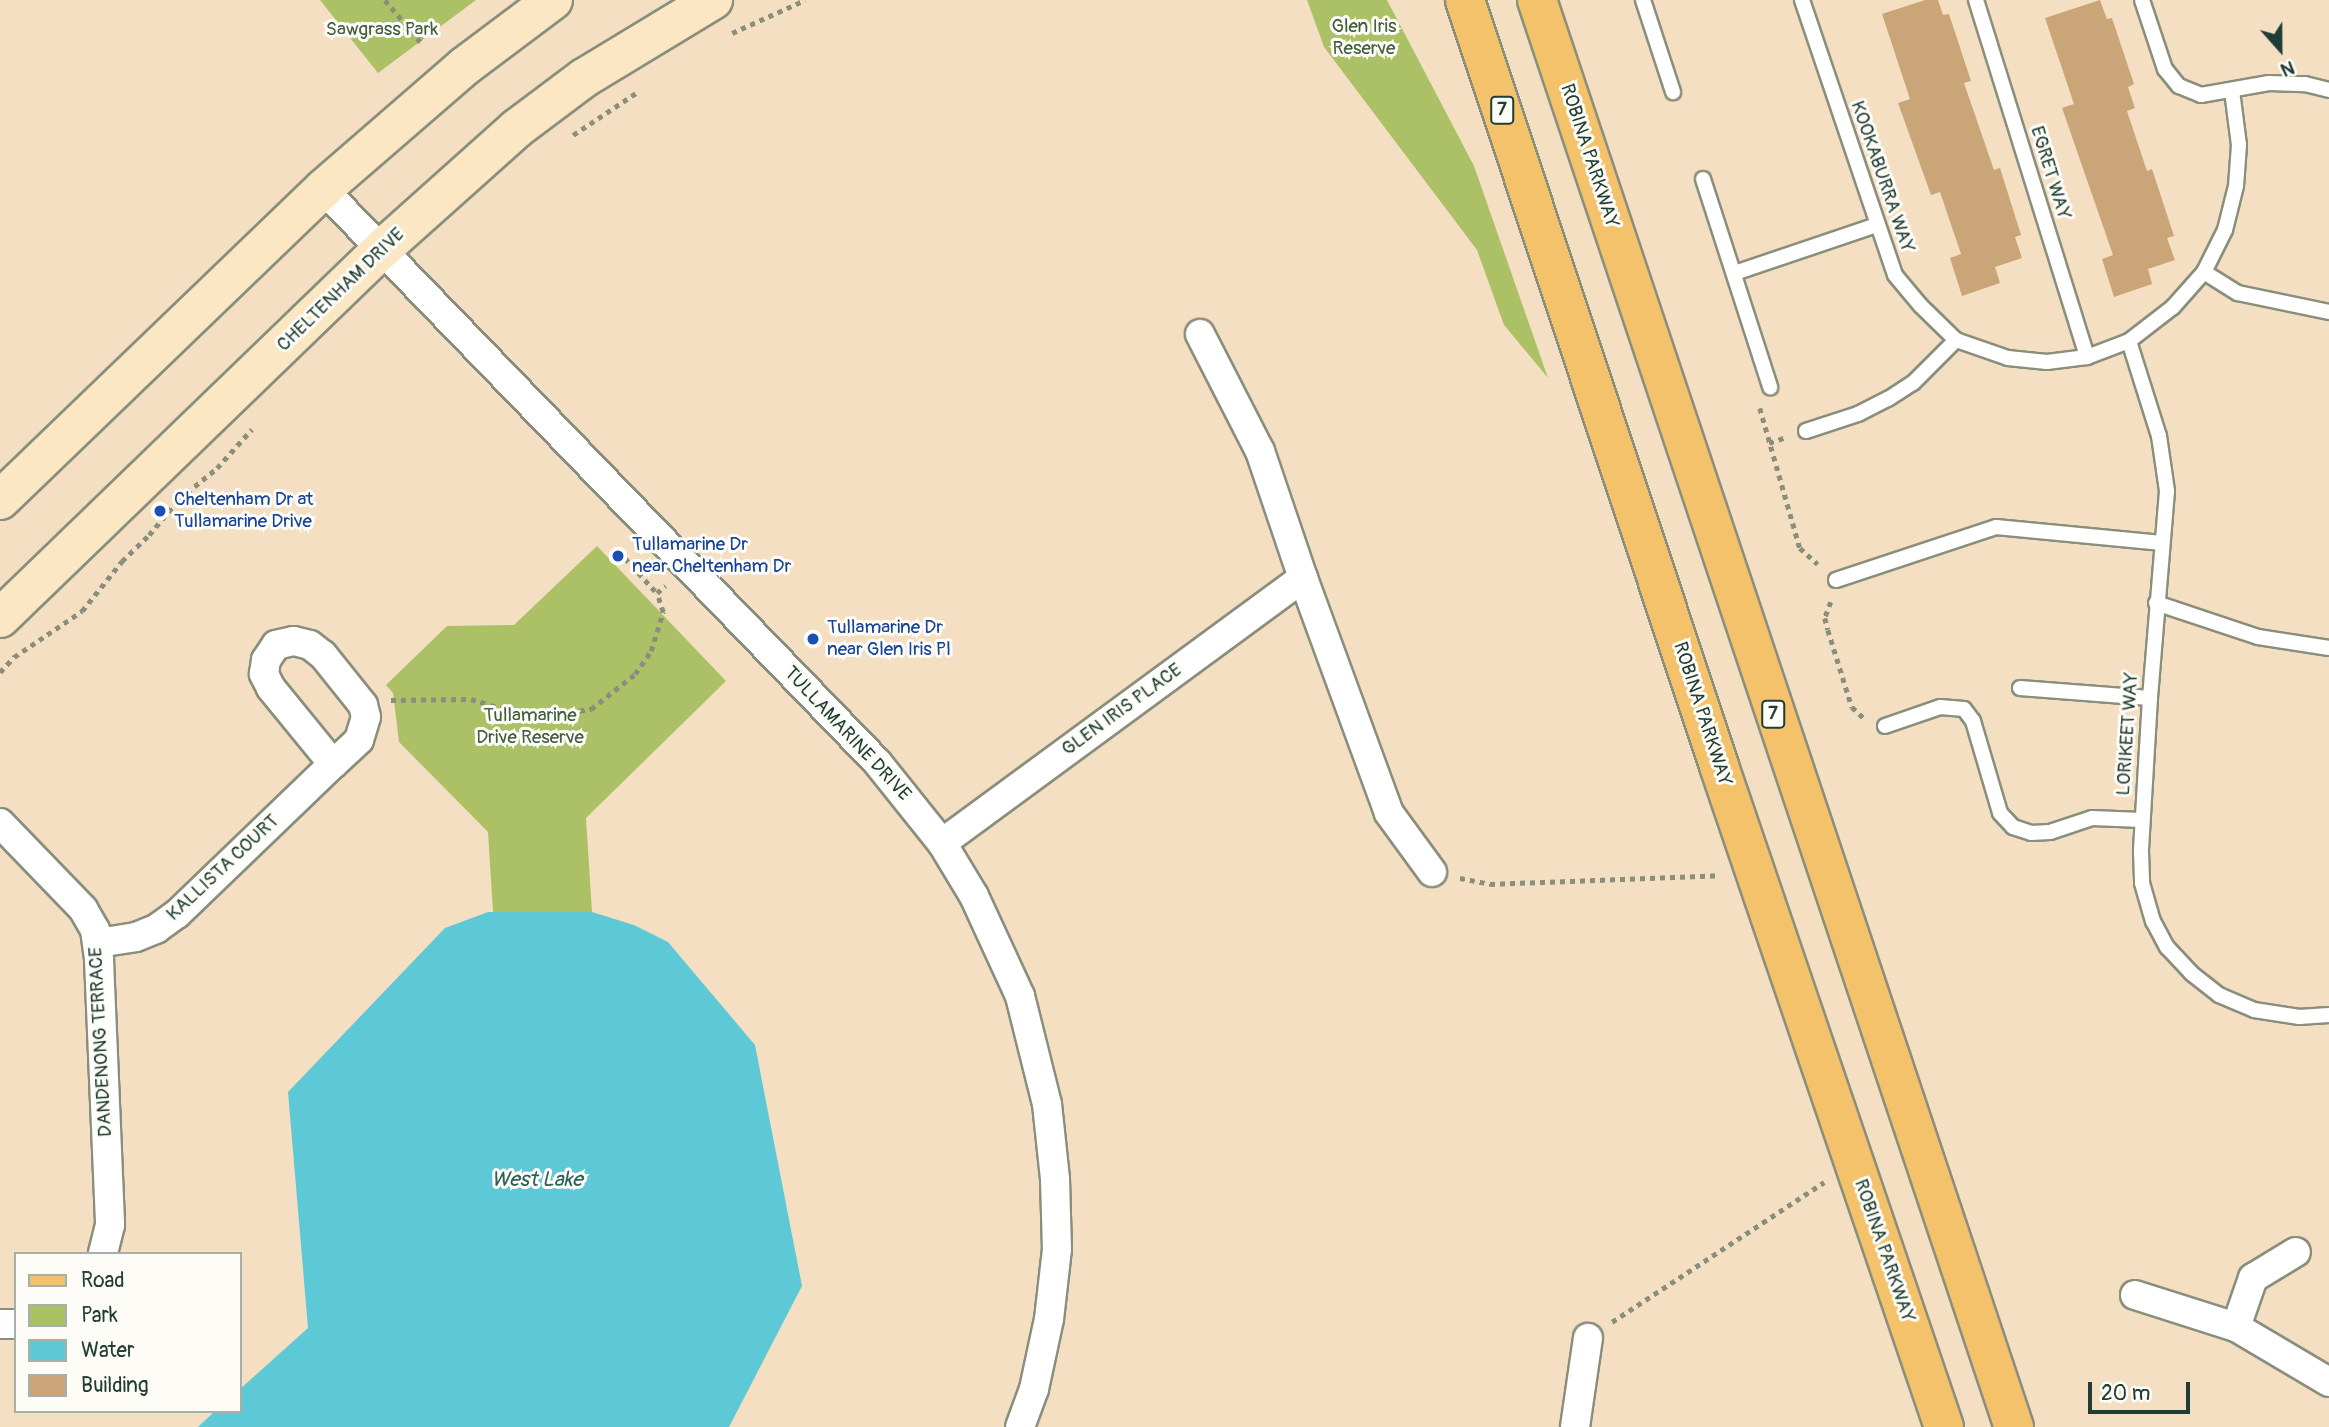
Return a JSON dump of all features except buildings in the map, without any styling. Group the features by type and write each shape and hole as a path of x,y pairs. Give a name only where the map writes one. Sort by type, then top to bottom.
{"main road":[{"path":"0,500 323,189 465,66 553,0"},
{"name":"CHELTENHAM DRIVE","path":"0,618 382,249 525,122 584,78 713,0"},
{"name":"ROBINA PARKWAY","path":"1465,0 1944,1427"},
{"name":"ROBINA PARKWAY","path":"1537,0 2014,1427"}],"street":[{"name":"TULLAMARINE DRIVE","path":"323,189 877,762 942,843 974,896 1020,996 1047,1104 1057,1249 1049,1319 1034,1390 1020,1427"},
{"path":"1200,334 1260,451 1303,578 1390,813 1432,872"},
{"name":"GLEN IRIS PLACE","path":"942,843 1303,578"},
{"path":"333,764 271,688 264,674 266,660 276,645 294,641 310,645 331,665 363,705"},
{"name":"KALLISTA COURT","path":"98,943 136,937 156,929 177,914 359,740 366,717 363,705"},
{"name":"DANDENONG TERRACE","path":"0,823 83,909 95,930 98,943 110,1225 103,1252"},
{"path":"2236,1328 2253,1278 2296,1252"},
{"path":"2135,1295 2236,1328 2329,1382"},
{"path":"1575,1427 1588,1338"}],"lane":[{"name":"KOOKABURRA WAY","path":"1802,0 1895,275 1921,306 1956,340 2008,358 2047,362 2088,357 2129,341 2173,307 2204,272 2225,230 2236,186 2239,145 2232,91"},
{"name":"EGRET WAY","path":"1976,0 2088,357"},
{"path":"2142,0 2165,69 2179,86 2201,95 2269,83 2305,84 2329,90"},
{"path":"1648,1 1673,92"},
{"path":"1703,179 1770,387"},
{"path":"1735,273 1877,225"},
{"path":"2204,272 2238,293 2329,312"},
{"path":"1806,430 1858,414 1888,399 1913,383 1956,340"},
{"name":"LORIKEET WAY","path":"2129,341 2165,465 2167,491 2156,603 2142,820 2142,883 2153,920 2167,947 2192,974 2219,995 2254,1010 2299,1017 2329,1015"},
{"path":"1836,580 1996,527 2162,543"},
{"path":"2156,603 2258,637 2329,648"},
{"path":"2020,688 2150,698"},
{"path":"1885,726 1940,707 1964,709 1973,721 2000,813 2013,827 2031,833 2050,832 2092,818 2142,820"}],"path":[{"path":"385,0 423,45"},
{"path":"731,34 805,0"},
{"path":"569,138 648,84"},
{"path":"1770,387 1759,410 1800,548 1836,580 1825,618 1852,707 1873,725 1885,726"},
{"path":"0,672 14,657 82,611 122,561 149,535 179,499 217,468 253,428"},
{"path":"363,705 399,699 471,699 530,718 592,709 635,674 651,650 663,612 657,593 625,558"},
{"path":"657,593 689,566"},
{"path":"1432,872 1490,884 1756,873"},
{"path":"1588,1338 1854,1162"}],"green space":[{"name":"Sawgrass Park","path":"320,0 476,0 378,73"},
{"name":"Glen Iris Reserve","path":"1307,0 1387,0 1474,166 1548,378 1504,325 1477,250 1324,47"},
{"name":"Tullamarine Drive Reserve","path":"597,546 726,681 586,818 592,912 493,912 488,832 399,742 393,693 386,685 447,626 514,625"}],"water":[{"name":"West Lake","path":"488,912 592,912 634,925 668,942 755,1045 802,1286 729,1427 198,1427 213,1413 242,1413 242,1387 308,1328 288,1092 445,928"}],"place":[{"name":"Cheltenham Dr at Tullamarine Drive","path":"160,511"},
{"name":"Tullamarine Dr near Cheltenham Dr","path":"618,556"},
{"name":"Tullamarine Dr near Glen Iris Pl","path":"813,639"}]}
